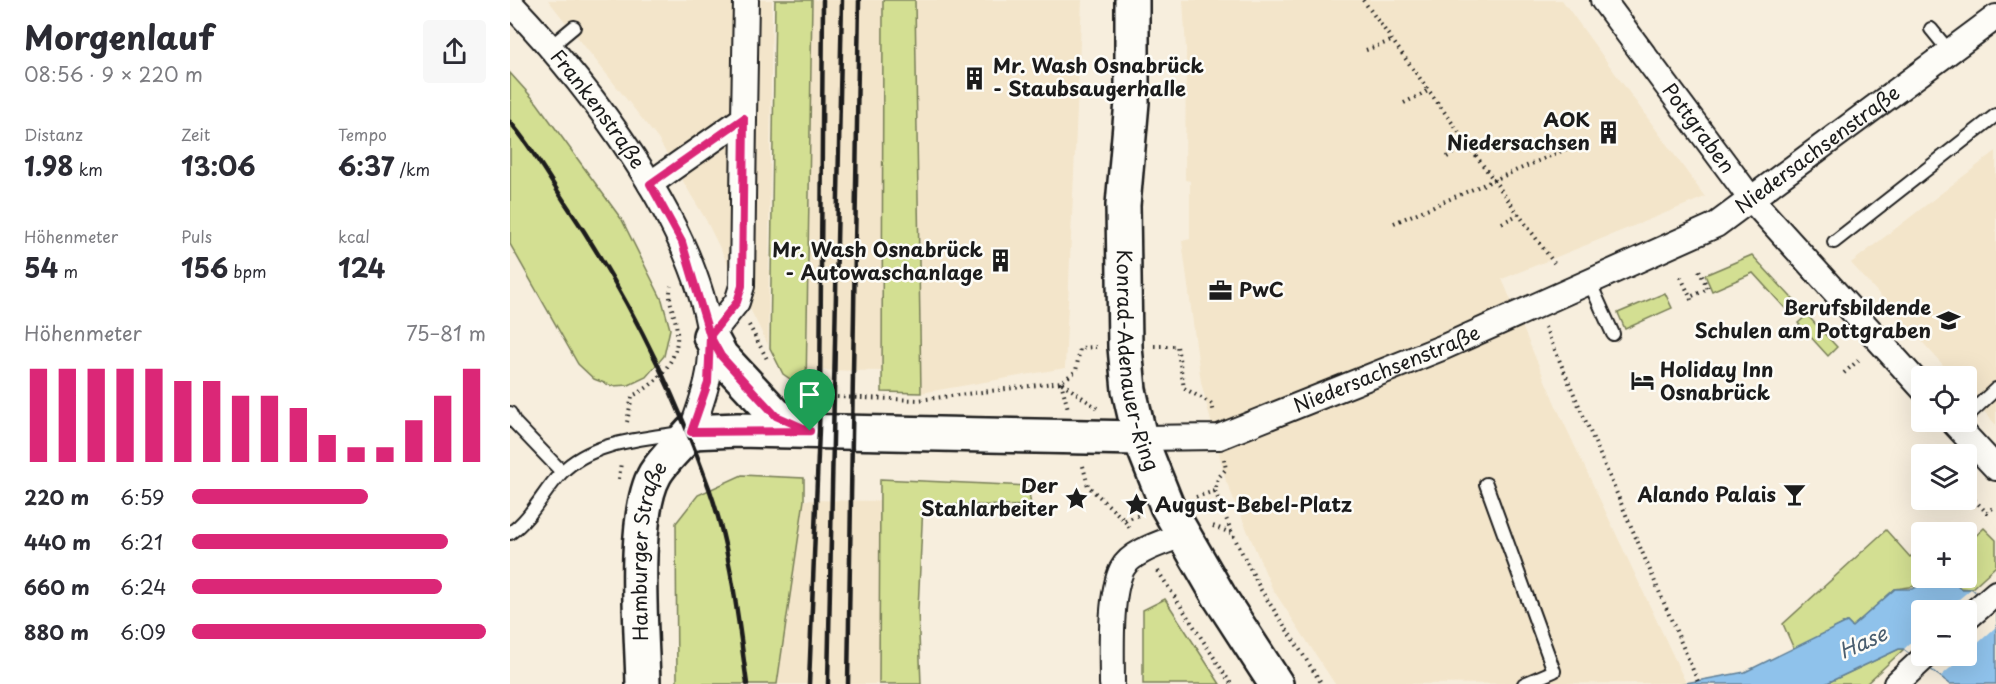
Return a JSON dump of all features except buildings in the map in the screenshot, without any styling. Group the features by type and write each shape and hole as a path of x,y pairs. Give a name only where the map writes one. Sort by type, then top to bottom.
{"street":[{"path":"746,0 742,286 737,302 710,336 721,356 776,416 810,431"},
{"name":"Konrad-Adenauer-Ring","path":"1132,0 1132,102 1123,205 1125,347 1129,390 1140,438 1153,476 1182,535 1276,684"},
{"name":"Pottgraben","path":"1603,0 1751,199 1911,376"},
{"name":"Frankenstraße","path":"510,3 549,47 602,114 650,184 682,242 710,336 708,383 691,432"},
{"name":"Niedersachsenstraße","path":"691,432 810,431 1140,438 1219,437 1444,347 1716,225 1996,17"},
{"path":"650,184 744,118"},
{"name":"Hamburger Straße","path":"643,684 640,573 643,512 655,474 691,432"},
{"path":"1968,432 1996,468"},
{"path":"1112,684 1112,617 1123,567 1144,549 1182,535"},
{"path":"1977,609 1991,597"},
{"path":"1896,684 1915,666"}],"lane":[{"path":"549,47 574,27"},
{"path":"1931,28 1949,51"},
{"path":"1834,242 1996,115"},
{"path":"1589,281 1613,334"},
{"path":"1977,405 1996,389"},
{"path":"510,413 515,423 562,472"},
{"path":"510,533 562,472 585,457 624,441 691,432"},
{"path":"1486,484 1554,671 1524,684"}],"path":[{"path":"1363,0 1554,263"},
{"path":"1366,50 1394,40"},
{"path":"1404,103 1430,90"},
{"path":"1447,157 1468,144"},
{"path":"1394,223 1578,144"},
{"path":"1502,223 1519,214"},
{"path":"1681,277 1691,299 1708,289 1699,270"},
{"path":"619,486 632,396 651,387 669,364 678,334 669,297"},
{"path":"737,302 774,371"},
{"path":"1536,306 1699,684"},
{"path":"1177,346 1184,388 1212,405"},
{"path":"804,396 919,400 1061,382 1076,371 1080,348"},
{"path":"1844,373 1860,359"},
{"path":"1226,470 1218,478 1215,491 1232,533 1261,590 1322,684"},
{"path":"1088,486 1124,520"},
{"path":"1977,503 1987,513 1995,506"},
{"path":"1168,586 1231,684"}],"shaded area":[{"path":"548,0 772,0 768,345 706,220 658,139"},
{"path":"812,0 883,0 883,371 807,370"},
{"path":"915,0 1082,0 1065,368 921,393"},
{"path":"1183,0 1562,0 1705,197 1502,279 1556,406 1686,683 1335,684 1272,588 1226,481 1201,382 1182,241 1190,239 1190,181 1185,180 1186,49"},
{"name":"Berufsbildende Schulen am Pottgraben","path":"1996,151 1996,425 1977,403 1977,366 1944,366 1851,263"},
{"path":"804,500 880,501 879,684 777,684"}],"green space":[{"path":"775,0 812,0 806,390 783,374 770,348"},
{"path":"883,0 915,0 921,393 882,392"},
{"path":"510,73 537,103 622,220 662,300 670,329 664,356 646,377 629,385 612,386 594,379 578,364 510,244"},
{"path":"1752,255 1802,309 1793,317 1753,273 1712,291 1705,275"},
{"path":"1665,293 1672,308 1625,329 1618,313"},
{"path":"1807,315 1837,347 1828,356 1798,323"},
{"path":"742,475 804,478 804,500 777,684 677,684 676,523 698,495"},
{"path":"880,479 1028,486 1031,506 923,504 918,609 921,684 879,684"},
{"path":"1984,528 1996,540 1996,566 1977,583 1977,535"},
{"path":"1886,530 1910,557 1911,587 1895,589 1852,627 1847,622 1794,649 1783,624"},
{"path":"1165,599 1220,684 1143,684 1143,610"},
{"path":"1899,649 1904,649 1866,684 1825,684"}],"water":[{"name":"Hase","path":"1895,589 1971,589 1996,610 1996,684 1950,684 1926,666 1977,666 1977,600 1911,600 1911,654 1904,649 1899,649 1825,684 1680,684 1745,672 1847,622 1852,627"}],"pier":[{"path":"1971,589 1996,610 1996,627 1977,644 1977,600 1958,600"},
{"path":"1911,642 1911,654 1904,649"},
{"path":"1927,666 1952,666 1941,676"}],"railway":[{"path":"809,684 820,403 823,0"},
{"path":"828,684 842,0"},
{"path":"848,684 859,0"},
{"path":"510,122 525,141 607,269 646,340 680,413 709,488 723,536 733,585 747,684"}],"place":[{"name":"Mr. Wash Osnabrück - Staubsaugerhalle","path":"975,78"},
{"name":"AOK Niedersachsen","path":"1608,132"},
{"name":"Mr. Wash Osnabrück - Autowaschanlage","path":"1001,261"},
{"name":"PwC","path":"1221,290"},
{"name":"Berufsbildende Schulen am Pottgraben","path":"1949,320"},
{"name":"Holiday Inn Osnabrück","path":"1642,381"},
{"name":"Alando Palais","path":"1794,495"},
{"name":"Der Stahlarbeiter","path":"1076,498"},
{"name":"August-Bebel-Platz","path":"1137,505"}],"route":[{"path":"810,431 691,432 708,383 710,336 737,302 742,286 744,118 650,184 682,242 710,336 721,356 776,416 810,431"}]}
